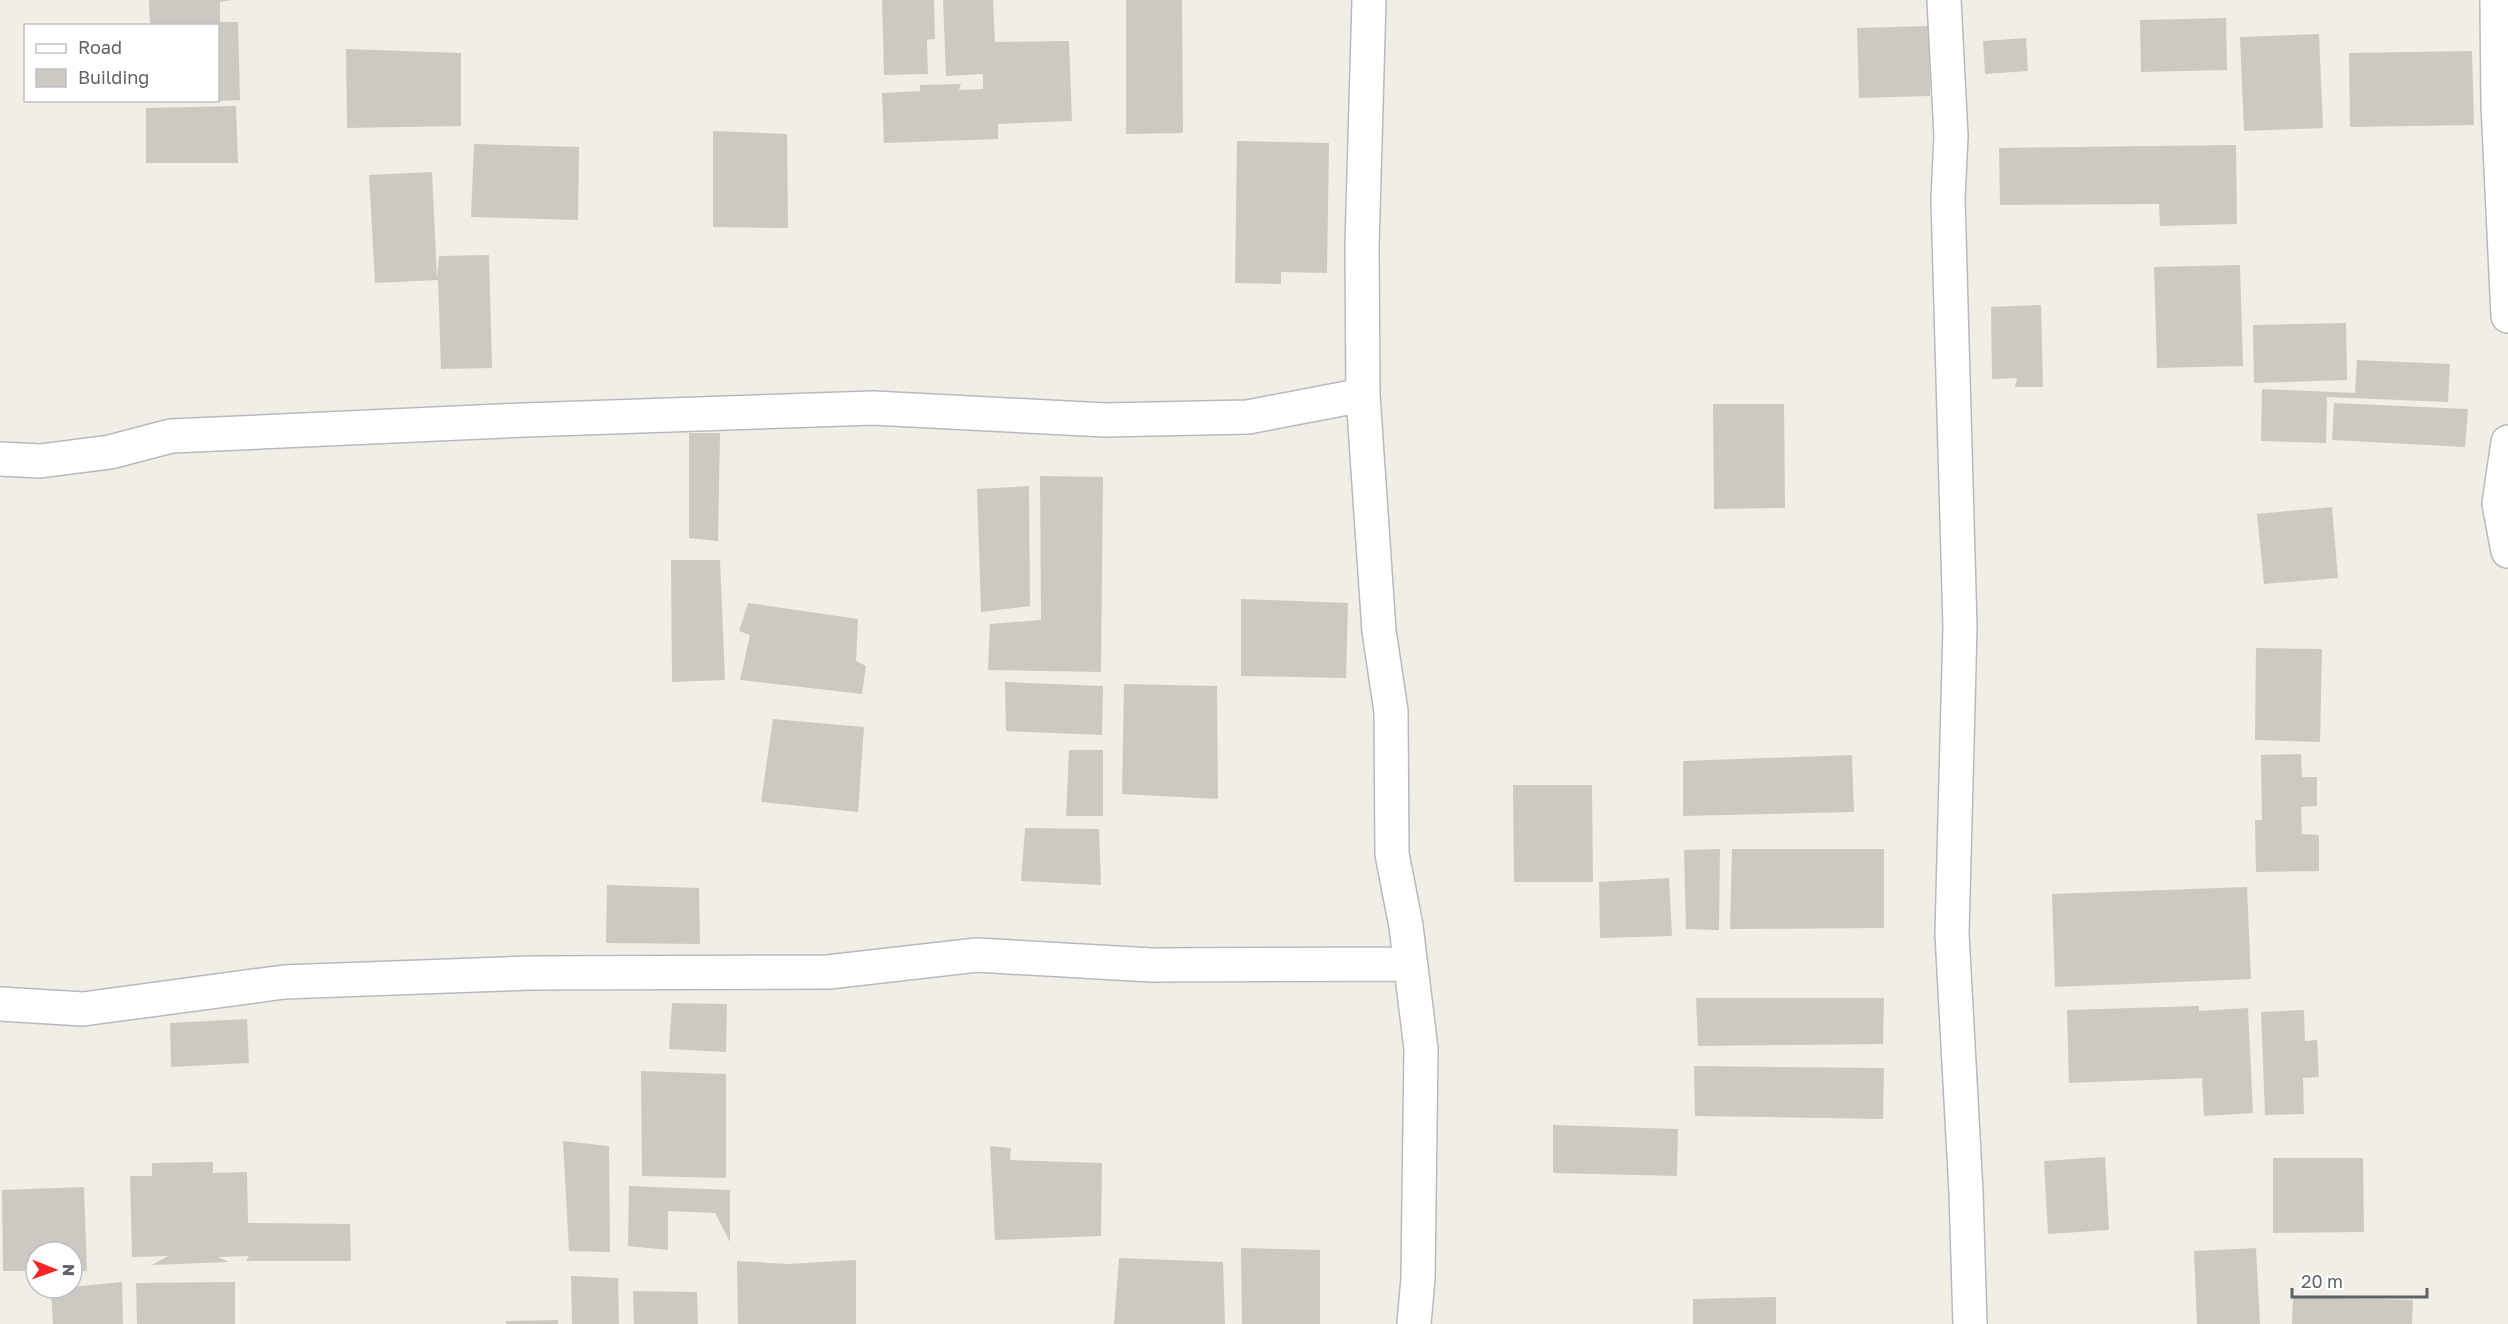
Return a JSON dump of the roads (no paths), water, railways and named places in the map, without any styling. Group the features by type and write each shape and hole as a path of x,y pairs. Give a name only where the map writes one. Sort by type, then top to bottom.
{"street":[{"path":"1369,0 1362,246 1363,394 1379,631 1391,711 1392,854 1421,1049 1418,1278 1414,1324"},
{"path":"1944,0 1951,136 1948,199 1960,627 1952,934 1966,1192 1970,1324"},
{"path":"2497,0 2498,105 2508,316"},
{"path":"0,459 40,461 110,452 171,436 524,420 873,408 1105,420 1248,417 1363,394"},
{"path":"2508,442 2499,504 2508,551"},
{"path":"0,1004 83,1009 284,982 530,973 828,972 977,955 1151,965 1410,964"}]}
